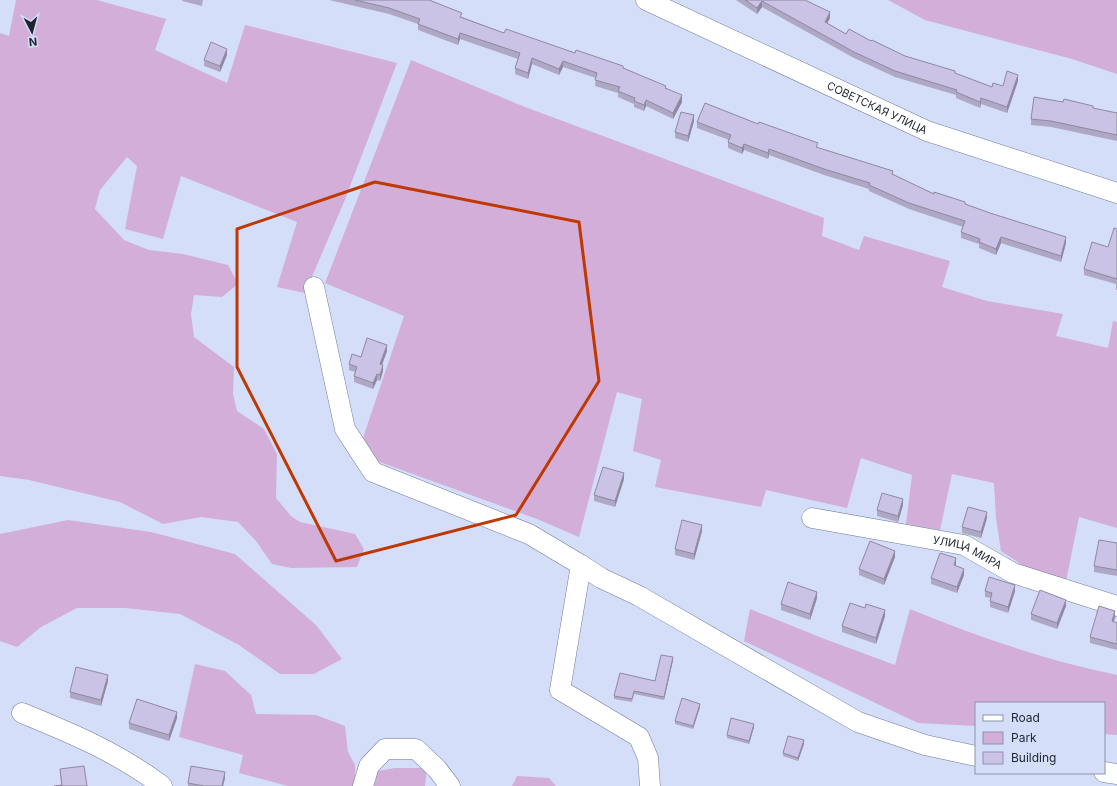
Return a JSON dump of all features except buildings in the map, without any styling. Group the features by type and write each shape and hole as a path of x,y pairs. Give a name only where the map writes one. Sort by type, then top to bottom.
{"street":[{"name":"СОВЕТСКАЯ УЛИЦА","path":"646,0 927,132 1117,193"},
{"path":"314,287 345,429 373,472 528,534 601,578 639,596 858,722 925,745 975,756"},
{"name":"УЛИЦА МИРА","path":"812,518 964,545 1013,573 1117,606"},
{"path":"581,565 560,690 640,737 648,758 650,786"},
{"path":"22,713 88,740 138,768 162,786"},
{"path":"363,786 369,766 385,749 416,749 437,769 450,786"},
{"path":"1105,772 1117,774"}],"highlighted area":[{"path":"375,182 579,222 599,381 516,515 336,561 237,367 237,229"}],"green space":[{"path":"16,0 97,0 166,19 155,50 227,83 245,25 397,63 344,202 305,293 277,287 297,222 181,176 163,239 125,229 137,166 127,157 100,190 95,209 124,240 149,250 183,254 228,265 238,284 222,297 194,295 191,314 194,337 234,367 233,394 237,411 264,429 277,454 276,498 291,516 300,522 355,534 364,549 357,567 291,568 272,564 256,541 238,522 201,517 163,524 120,502 29,480 0,476 0,33 9,36"},
{"path":"888,0 1117,0 1117,74 1072,59 925,20"},
{"path":"411,60 525,107 824,218 822,236 859,250 864,236 950,261 942,287 987,301 1063,314 1056,336 1108,348 1113,321 1117,322 1117,528 1079,517 1066,581 1034,573 1001,551 996,518 994,483 952,474 940,530 906,524 912,475 861,458 847,508 766,490 761,507 655,487 661,460 633,451 642,399 617,392 579,537 537,519 377,461 363,438 404,316 325,283"},
{"path":"68,520 151,532 235,554 316,625 342,659 314,674 280,674 239,645 180,614 125,608 77,608 41,627 17,647 0,641 0,534"},
{"path":"750,609 895,665 910,609 1012,647 1117,675 1117,735 1105,734 1105,702 975,702 975,726 918,723 744,641"},
{"path":"195,664 225,671 251,695 256,714 316,715 345,726 348,752 355,765 355,786 288,786 239,773 243,755 179,737"},
{"path":"395,768 427,768 425,786 374,786 378,771"},
{"path":"517,776 549,778 556,786 512,786"}]}
